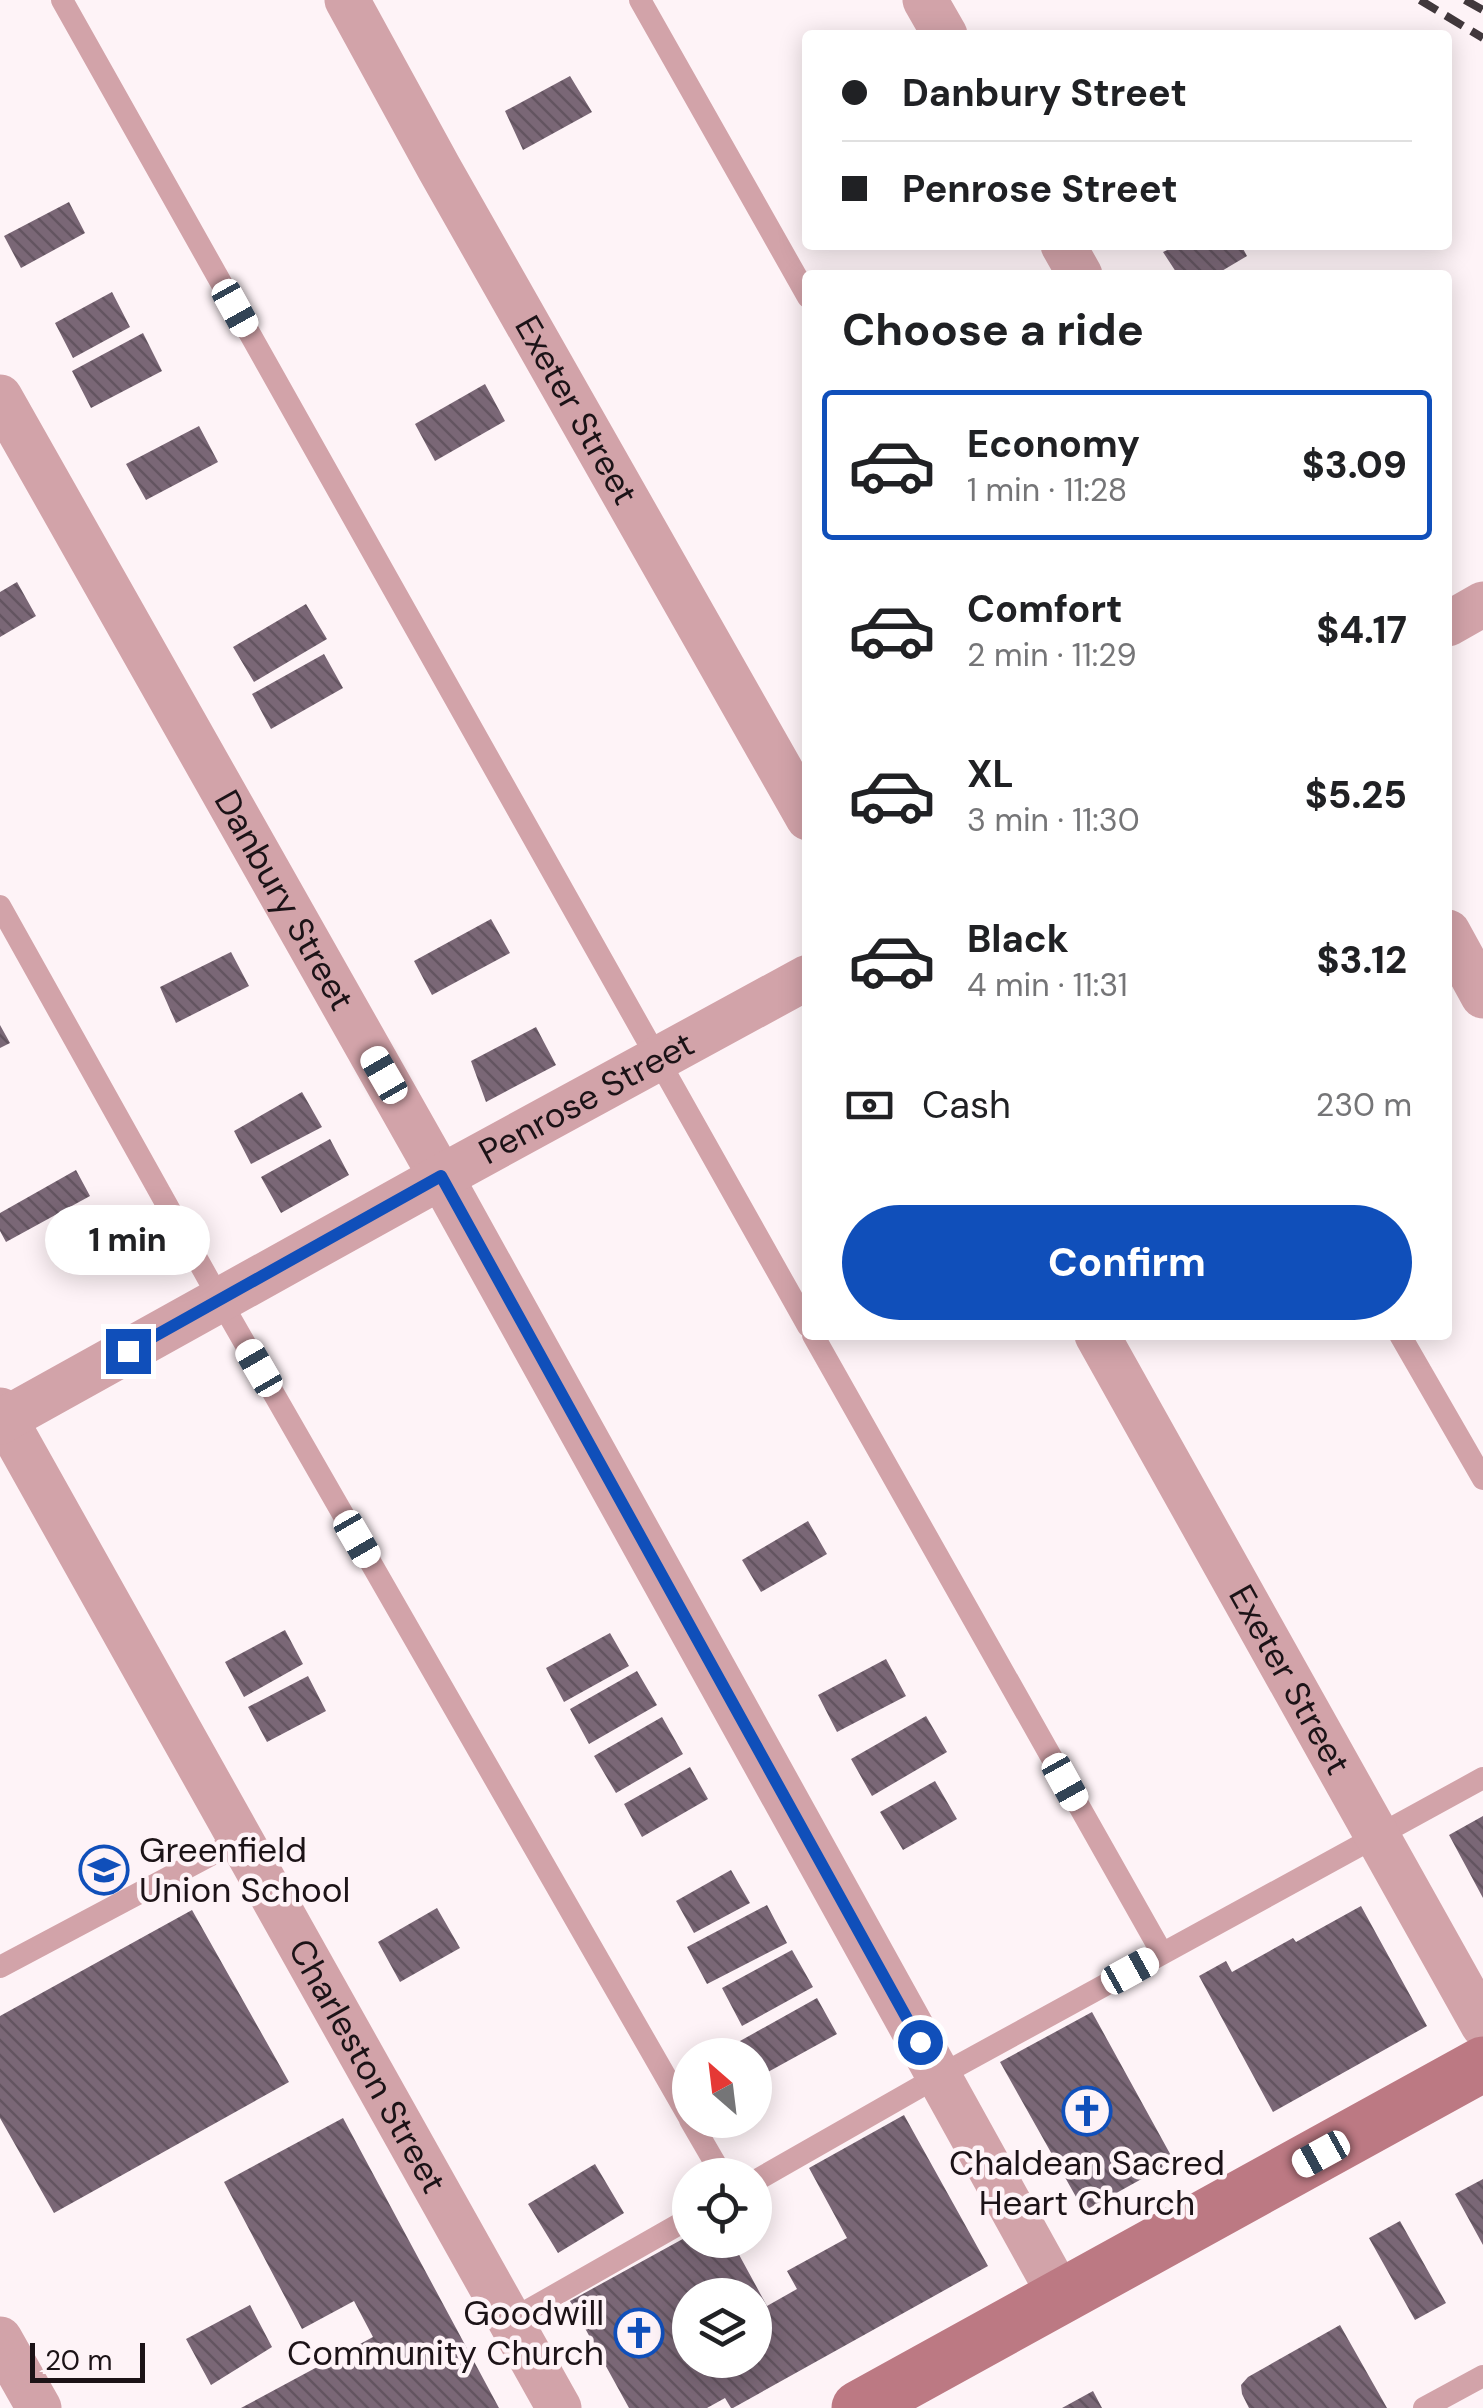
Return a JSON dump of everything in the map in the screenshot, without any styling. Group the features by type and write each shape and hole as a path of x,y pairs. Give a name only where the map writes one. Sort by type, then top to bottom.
{"main road":[{"path":"859,2408 1483,2064"}],"street":[{"name":"Exeter Street","path":"347,0 802,807"},
{"path":"925,0 942,30"},
{"name":"Danbury Street","path":"0,397 441,1176 1061,2297"},
{"path":"1452,622 1483,604"},
{"path":"1452,939 1483,996"},
{"name":"Penrose Street","path":"2,1417 802,981"},
{"name":"Exeter Street","path":"1101,1340 1483,2024"},
{"name":"Charleston Street","path":"2,1417 559,2408"},
{"path":"0,2338 39,2408"}],"lane":[{"path":"62,0 802,1315"},
{"path":"640,0 802,286"},
{"path":"0,906 220,1300 672,2089"},
{"path":"815,1340 1162,1953"},
{"path":"1403,1340 1483,1478"},
{"path":"772,2172 939,2076 1483,1778"},
{"path":"0,1967 240,1838"},
{"path":"511,2320 672,2228"},
{"path":"1424,2408 1483,2376"}],"building":[{"path":"570,76 592,112 523,150 505,111"},
{"path":"69,202 85,233 21,268 4,236"},
{"path":"1244,250 1247,256 1223,270 1175,270 1163,252"},
{"path":"112,292 130,327 73,358 55,323"},
{"path":"143,333 162,371 91,408 72,371"},
{"path":"485,384 505,421 435,461 415,424"},
{"path":"199,426 218,462 146,500 126,464"},
{"path":"17,582 36,616 0,637 0,592"},
{"path":"306,604 327,639 254,682 233,647"},
{"path":"324,654 343,688 271,729 252,694"},
{"path":"491,919 510,953 432,995 414,961"},
{"path":"231,952 249,986 176,1023 160,987"},
{"path":"0,1025 10,1043 0,1048"},
{"path":"536,1027 556,1065 486,1102 471,1061"},
{"path":"302,1092 322,1127 251,1164 234,1131"},
{"path":"330,1139 349,1175 281,1213 261,1177"},
{"path":"76,1170 90,1196 6,1242 0,1231 0,1213"},
{"path":"808,1521 827,1554 761,1592 742,1560"},
{"path":"285,1630 303,1664 244,1697 225,1662"},
{"path":"610,1633 629,1666 564,1702 546,1668"},
{"path":"886,1659 906,1696 837,1732 818,1695"},
{"path":"637,1671 657,1705 589,1744 570,1709"},
{"path":"308,1676 326,1711 267,1742 248,1707"},
{"path":"926,1716 947,1752 872,1796 851,1759"},
{"path":"662,1717 683,1754 616,1793 594,1756"},
{"path":"690,1767 708,1799 642,1837 624,1804"},
{"path":"935,1781 957,1819 903,1850 880,1812"},
{"path":"1483,1816 1483,1898 1449,1835"},
{"path":"731,1870 750,1903 694,1933 676,1901"},
{"path":"767,1905 787,1943 707,1984 687,1947"},
{"path":"1361,1906 1427,2026 1273,2112 1199,1976 1226,1961 1232,1972"},
{"path":"437,1908 460,1948 400,1982 378,1942"},
{"path":"192,1910 289,2082 54,2213 0,2118 0,2016"},
{"path":"792,1950 813,1987 742,2026 722,1988"},
{"path":"817,1998 837,2034 772,2070 772,2038 745,2038"},
{"name":"Chaldean Sacred Heart Church","path":"1092,2012 1174,2161 1084,2211 1000,2062"},
{"path":"904,2115 988,2266 733,2408 725,2398 707,2408 629,2408 570,2301 672,2245 672,2258 741,2258 752,2278 672,2278 672,2378 772,2378 772,2303 797,2289 787,2271 847,2238 809,2168"},
{"path":"343,2118 499,2408 241,2408 373,2337 354,2301 302,2329 224,2182"},
{"path":"595,2164 624,2213 558,2253 528,2204"},
{"path":"1483,2179 1483,2245 1455,2194"},
{"path":"1400,2221 1446,2303 1415,2320 1369,2238"},
{"path":"250,2305 272,2347 211,2385 186,2339"},
{"path":"1340,2325 1387,2408 1249,2408 1241,2385 1248,2377"},
{"path":"1093,2391 1102,2408 1062,2408"}],"railway":[{"path":"1420,0 1483,38"},
{"path":"1465,0 1483,10"}],"place":[{"name":"Greenfield Union School","path":"104,1870"},
{"name":"Chaldean Sacred Heart Church","path":"1087,2111"},
{"name":"Goodwill Community Church","path":"639,2333"}],"route":[{"path":"128,1351 441,1176 920,2042"}]}
